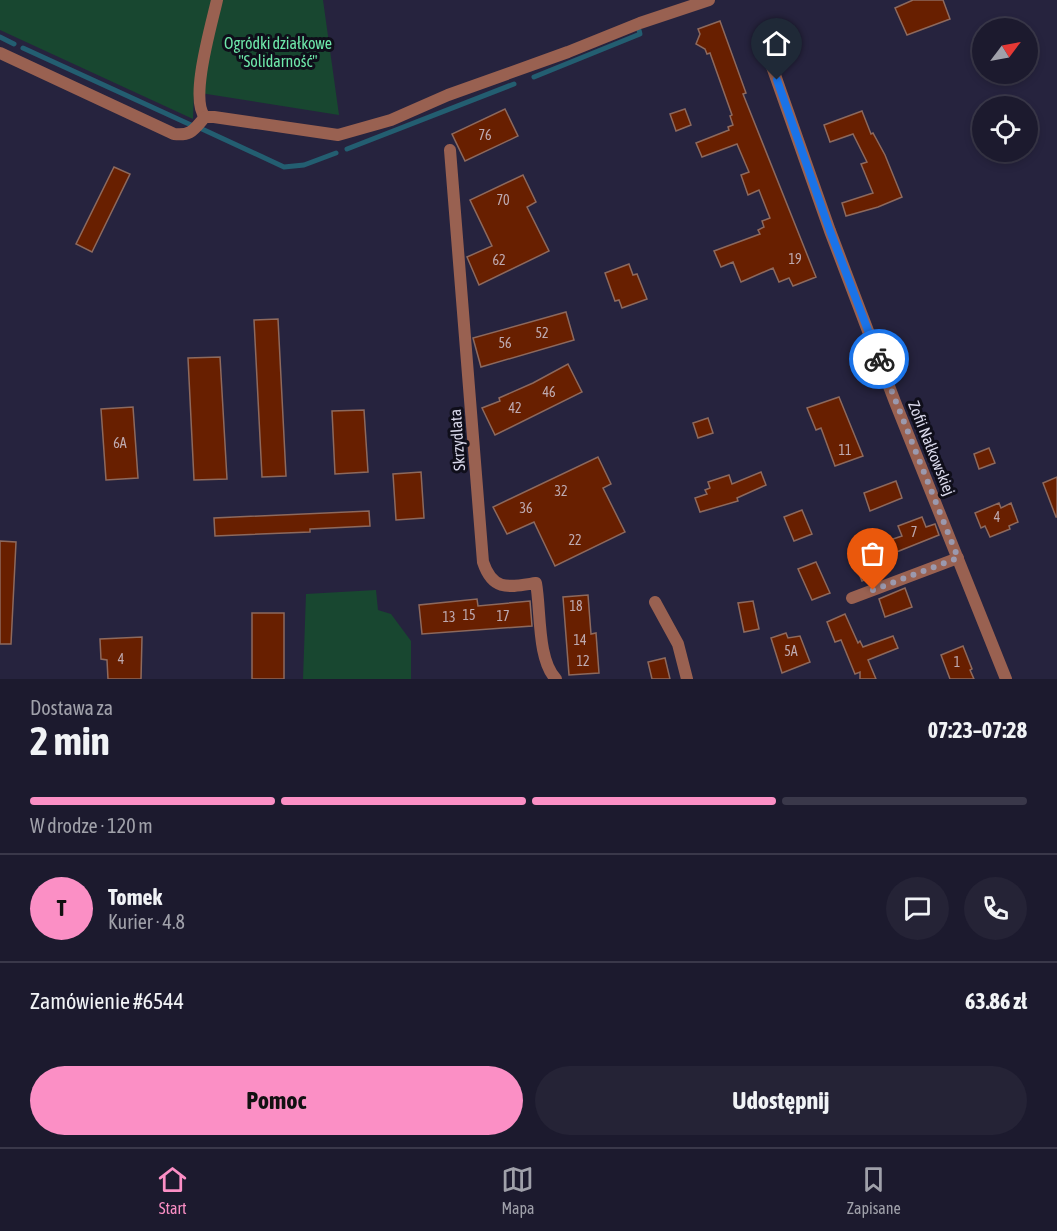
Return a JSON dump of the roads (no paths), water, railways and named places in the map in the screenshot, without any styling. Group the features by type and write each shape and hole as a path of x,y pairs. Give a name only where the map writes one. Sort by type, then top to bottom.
{"street":[{"path":"205,117 199,106 201,75 218,0"},
{"path":"205,117 338,135 391,120 448,95 568,52 640,23 709,0"},
{"path":"0,52 174,134 184,135 192,132 205,117"},
{"name":"Zofii Nałkowskiej","path":"769,58 830,231 895,402 1006,679"},
{"name":"Skrzydlata","path":"450,150 483,562 493,582 502,586 536,583 543,656 548,672 556,679"},
{"path":"852,598 958,558"},
{"path":"654,602 678,644 687,679"}],"waterway":[{"path":"534,77 640,34 639,30"},
{"path":"0,37 14,44"},
{"path":"23,48 191,125"},
{"path":"347,149 514,84"},
{"path":"202,129 284,167 304,165 336,153"}],"park label":[{"name":"Ogródki działkowe \"Solidarność\"","path":"278,52"}]}
